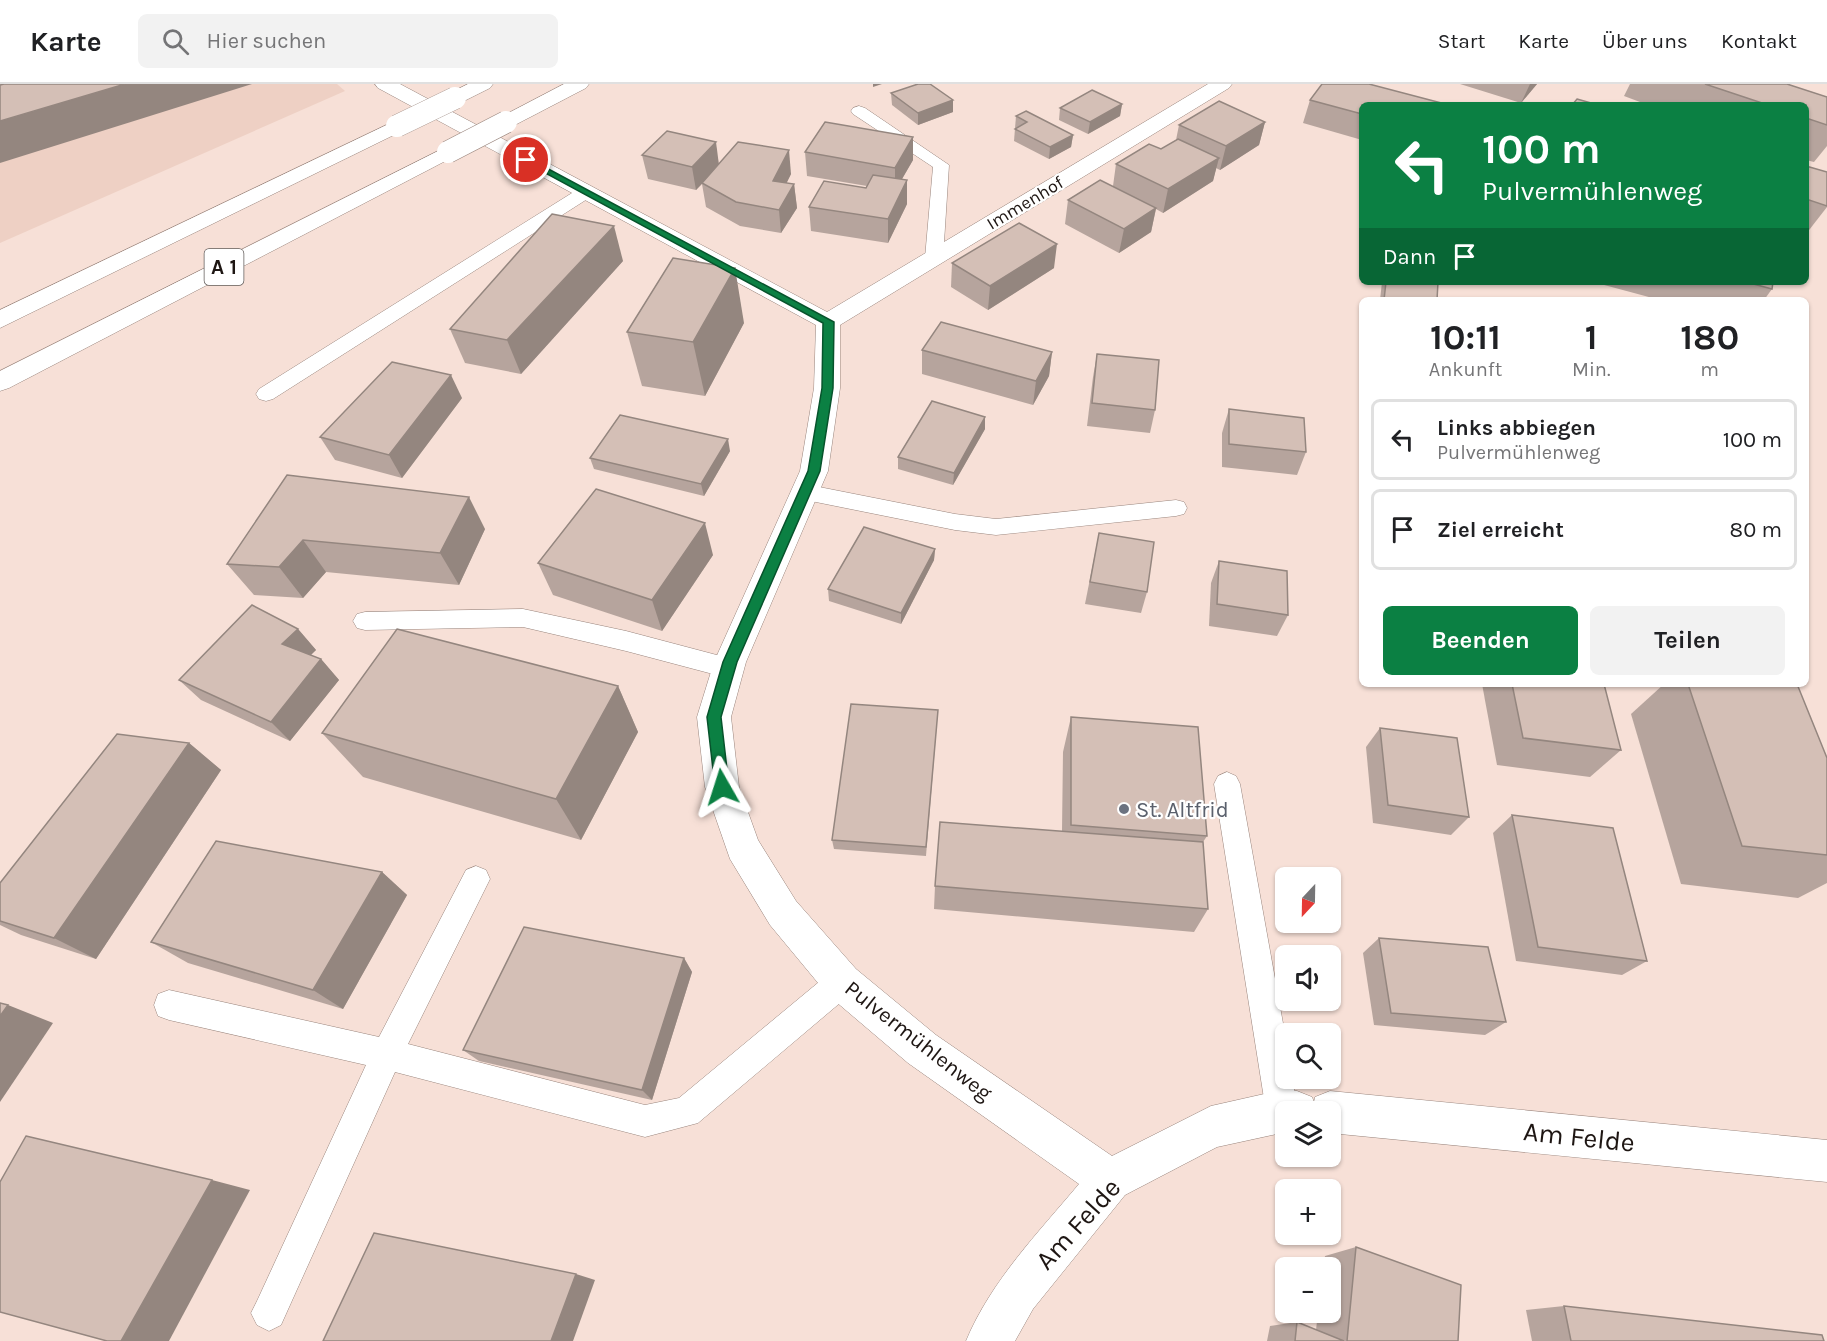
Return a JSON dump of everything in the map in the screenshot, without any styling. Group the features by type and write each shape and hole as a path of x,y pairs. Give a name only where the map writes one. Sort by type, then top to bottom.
{"main road":[{"path":"385,84 828,322"},
{"name":"A 1","path":"0,320 483,84"},
{"name":"A 1","path":"0,382 579,84"},
{"name":"Immenhof","path":"828,322 1222,84"},
{"name":"Pulvermühlenweg","path":"828,322 827,388 814,471 728,668 714,717 722,787 743,847 783,913 842,982 922,1049 1110,1180"},
{"name":"Am Felde","path":"1341,1113 1827,1161"},
{"name":"Am Felde","path":"989,1341 1017,1293 1110,1180 1211,1127 1275,1114"}],"lane":[{"path":"860,111 941,165 934,258"},
{"path":"266,394 586,192"},
{"path":"804,492 955,522 996,527 1176,508"},
{"path":"365,621 523,618 626,641 728,668"},
{"path":"1227,784 1287,1101"},
{"path":"269,1313 387,1054 476,879"},
{"path":"169,1005 387,1054 645,1121 687,1112 842,982"}],"shaded area":[{"path":"0,84 337,84 345,91 0,243"}],"building":[{"path":"125,84 0,121 0,85"},
{"path":"918,84 930,84 953,100 918,113 891,93"},
{"path":"1322,84 1369,84 1438,102 1359,102 1359,113 1310,100"},
{"path":"1705,84 1787,84 1827,97 1827,125 1809,119 1809,102 1759,102"},
{"path":"1092,90 1122,104 1090,122 1060,108"},
{"path":"1219,101 1265,122 1226,146 1179,125"},
{"path":"1026,111 1073,135 1050,147 1015,129 1027,122 1016,116"},
{"path":"825,122 913,137 895,168 805,152"},
{"path":"667,131 716,142 692,167 642,155"},
{"path":"1178,139 1219,158 1168,189 1116,164 1149,144 1161,149"},
{"path":"738,142 789,150 773,181 794,184 779,210 736,202 702,183"},
{"path":"1809,167 1827,172 1827,206 1809,200"},
{"path":"873,175 907,180 888,219 809,207 824,181 866,188"},
{"path":"1100,180 1156,208 1124,229 1068,200"},
{"path":"552,214 614,226 507,340 450,329"},
{"path":"1019,223 1057,244 990,286 952,263"},
{"path":"673,258 735,268 693,342 627,332"},
{"path":"1386,285 1438,285 1437,297 1384,297"},
{"path":"1757,285 1773,285 1772,289"},
{"path":"941,322 1052,352 1036,381 922,350"},
{"path":"1097,354 1159,360 1155,410 1092,403"},
{"path":"392,362 451,375 389,455 320,437"},
{"path":"932,401 985,417 954,473 898,457"},
{"path":"1229,409 1304,418 1306,452 1229,444"},
{"path":"620,415 728,439 701,484 590,458"},
{"path":"287,475 469,497 440,553 303,540 279,567 227,564"},
{"path":"596,489 705,523 652,600 538,563"},
{"path":"864,527 935,549 901,613 828,589"},
{"path":"1099,533 1154,542 1147,592 1090,582"},
{"path":"1219,561 1287,571 1288,615 1217,604"},
{"path":"252,605 298,629 282,644 321,659 271,722 179,680"},
{"path":"397,629 618,686 556,799 322,733"},
{"path":"1513,687 1605,687 1621,750 1523,738"},
{"path":"1689,687 1798,687 1827,758 1827,855 1742,846"},
{"path":"851,704 938,710 926,847 832,840"},
{"path":"1071,717 1198,727 1207,836 1071,825"},
{"path":"1380,728 1457,738 1469,817 1388,805"},
{"path":"117,734 189,743 54,938 0,921 0,883"},
{"path":"1512,815 1613,828 1647,961 1538,947"},
{"path":"940,822 1203,842 1208,909 935,886"},
{"path":"216,841 382,872 313,990 151,942"},
{"path":"524,927 684,958 642,1090 463,1050"},
{"path":"1379,938 1488,947 1506,1022 1391,1013"},
{"path":"0,1003 8,1005 0,1016"},
{"path":"26,1136 212,1180 121,1341 107,1341 0,1312 0,1182"},
{"path":"374,1233 576,1274 551,1341 323,1341"},
{"path":"1356,1247 1461,1285 1458,1341 1347,1341"},
{"path":"1564,1306 1822,1335 1824,1341 1571,1341"},
{"path":"1297,1323 1299,1323 1344,1341 1295,1341"}],"place":[{"name":"St. Altfrid","path":"1124,809"}],"route":[{"path":"526,160 828,322 827,388 814,471 730,662 714,717 722,787"}]}
